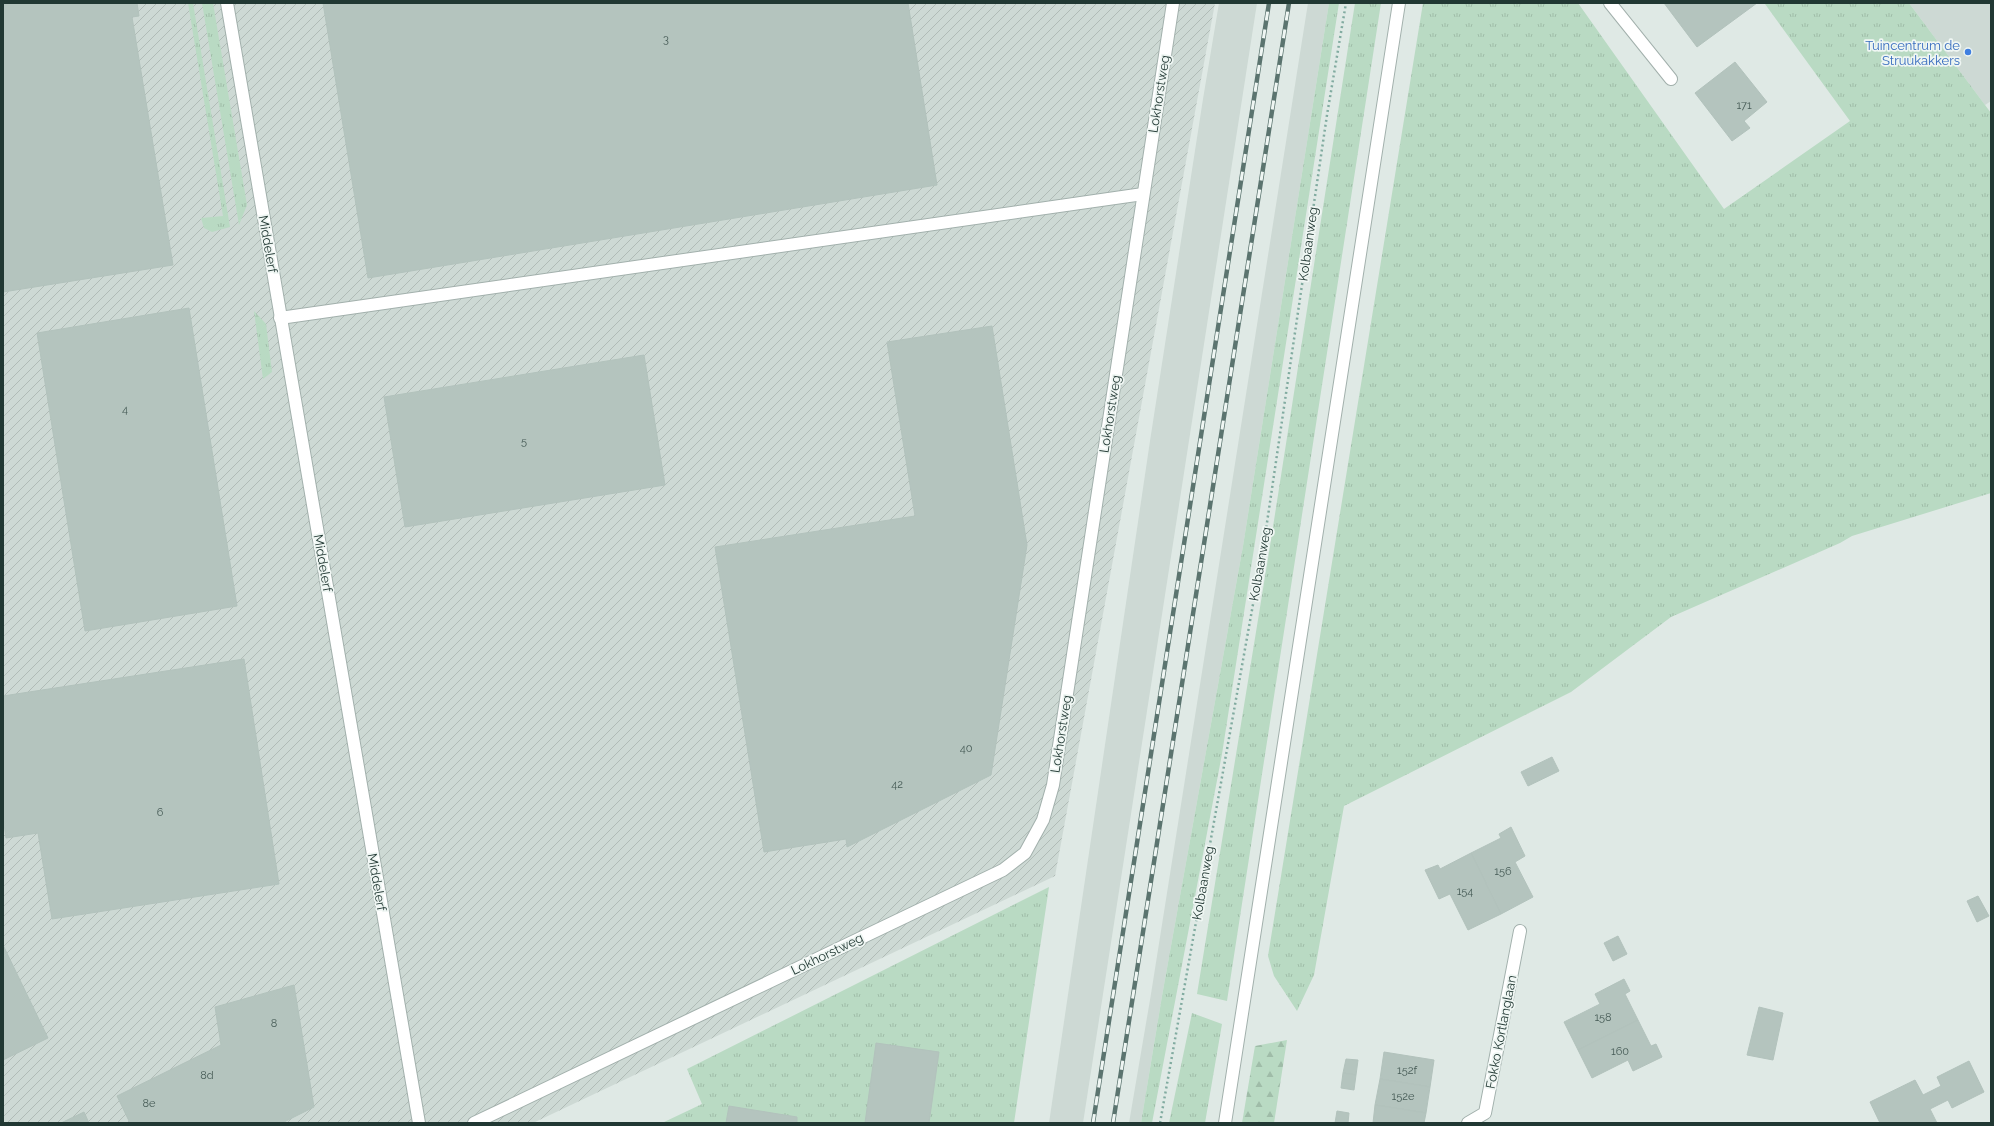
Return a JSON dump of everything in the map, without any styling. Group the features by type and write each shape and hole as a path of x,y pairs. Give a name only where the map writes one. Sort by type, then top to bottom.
{"street":[{"name":"Middelerf","path":"227,3 419,1123"},
{"name":"Lokhorstweg","path":"474,1123 1003,870 1025,853 1043,820 1053,785 1173,3"},
{"path":"1225,1123 1399,3"},
{"path":"1610,3 1670,79"},
{"path":"280,318 1143,194"},
{"name":"Fokko Kortlanglaan","path":"1468,1123 1485,1113 1520,930"}],"path":[{"name":"Kolbaanweg","path":"1160,1123 1264,544 1326,123 1346,3"}],"shaded area":[{"path":"3,3 1215,3 1055,876 533,1123 3,1123"},
{"path":"1219,3 1257,3 1083,1123 1049,1123 1150,441"},
{"path":"1308,3 1329,3 1243,546 1162,996 1141,1123 1129,1123 1151,994"},
{"name":"Tuincentrum de Struukakkers","path":"1909,3 1991,3 1991,101 1985,105"}],"green space":[{"path":"188,3 193,3 230,227 212,232 204,228 201,218 223,216"},
{"path":"202,3 213,3 247,205 239,225"},
{"path":"1329,3 1339,3 1222,754 1152,1123 1141,1123 1162,996 1243,546"},
{"path":"1355,3 1381,3 1227,1001 1197,994 1270,546"},
{"path":"1423,3 1578,3 1724,209 1850,121 1765,4 1909,3 1991,113 1991,493 1852,536 1840,543 1671,617 1571,692 1344,806 1314,975 1297,1011 1274,976 1268,956"},
{"path":"254,311 266,324 272,372 263,379"},
{"path":"1049,887 1014,1123 662,1123 702,1104 687,1069"},
{"path":"1192,1013 1222,1024 1205,1123 1169,1123"},
{"path":"1287,1040 1274,1123 1242,1123 1255,1046"}],"building":[{"path":"3,3 137,3 139,16 132,17 173,265 3,292"},
{"path":"323,3 908,3 937,185 368,278"},
{"path":"1664,3 1757,3 1697,47"},
{"path":"1735,62 1767,102 1744,121 1750,128 1732,141 1695,93"},
{"path":"189,308 237,606 85,631 37,333"},
{"path":"992,326 1027,545 991,775 847,847 846,839 764,852 715,547 915,516 887,342"},
{"path":"644,355 665,485 405,527 384,397"},
{"path":"244,659 279,884 52,919 38,833 6,838 3,817 3,696"},
{"path":"1552,757 1559,771 1528,786 1521,772"},
{"path":"1511,827 1525,856 1515,862 1533,897 1501,914 1471,853 1501,838 1499,834"},
{"path":"1471,853 1501,914 1468,930 1450,894 1439,899 1425,870 1438,865 1440,869"},
{"path":"1978,896 1989,916 1977,922 1967,901"},
{"path":"1618,936 1627,954 1613,961 1604,943"},
{"path":"3,945 48,1038 3,1060"},
{"path":"1624,979 1630,991 1625,994 1638,1020 1578,1050 1564,1022 1600,1004 1595,994"},
{"path":"294,985 314,1107 282,1123 130,1123 117,1096 221,1045 215,1007"},
{"path":"1759,1007 1783,1013 1773,1060 1747,1055"},
{"path":"1638,1020 1651,1046 1656,1044 1662,1057 1633,1071 1628,1060 1592,1078 1578,1050"},
{"path":"876,1043 939,1052 929,1123 865,1123"},
{"path":"1384,1052 1434,1060 1430,1087 1380,1079"},
{"path":"1346,1059 1358,1060 1356,1075 1343,1073"},
{"path":"1969,1061 1984,1092 1952,1108 1948,1100 1930,1109 1937,1123 1880,1123 1870,1102 1915,1080 1923,1095 1941,1086 1937,1077"},
{"path":"1343,1073 1356,1075 1354,1090 1341,1088"},
{"path":"1380,1079 1430,1087 1426,1113 1375,1105"},
{"path":"1375,1105 1426,1113 1424,1123 1373,1123"},
{"path":"729,1106 797,1117 797,1123 726,1123"},
{"path":"1337,1111 1349,1113 1348,1123 1335,1123"},
{"path":"84,1112 89,1123 61,1123"}],"railway":[{"path":"1093,1123 1269,3"},
{"path":"1113,1123 1289,3"}],"place":[{"name":"Tuincentrum de Struukakkers","path":"1968,52"}]}
